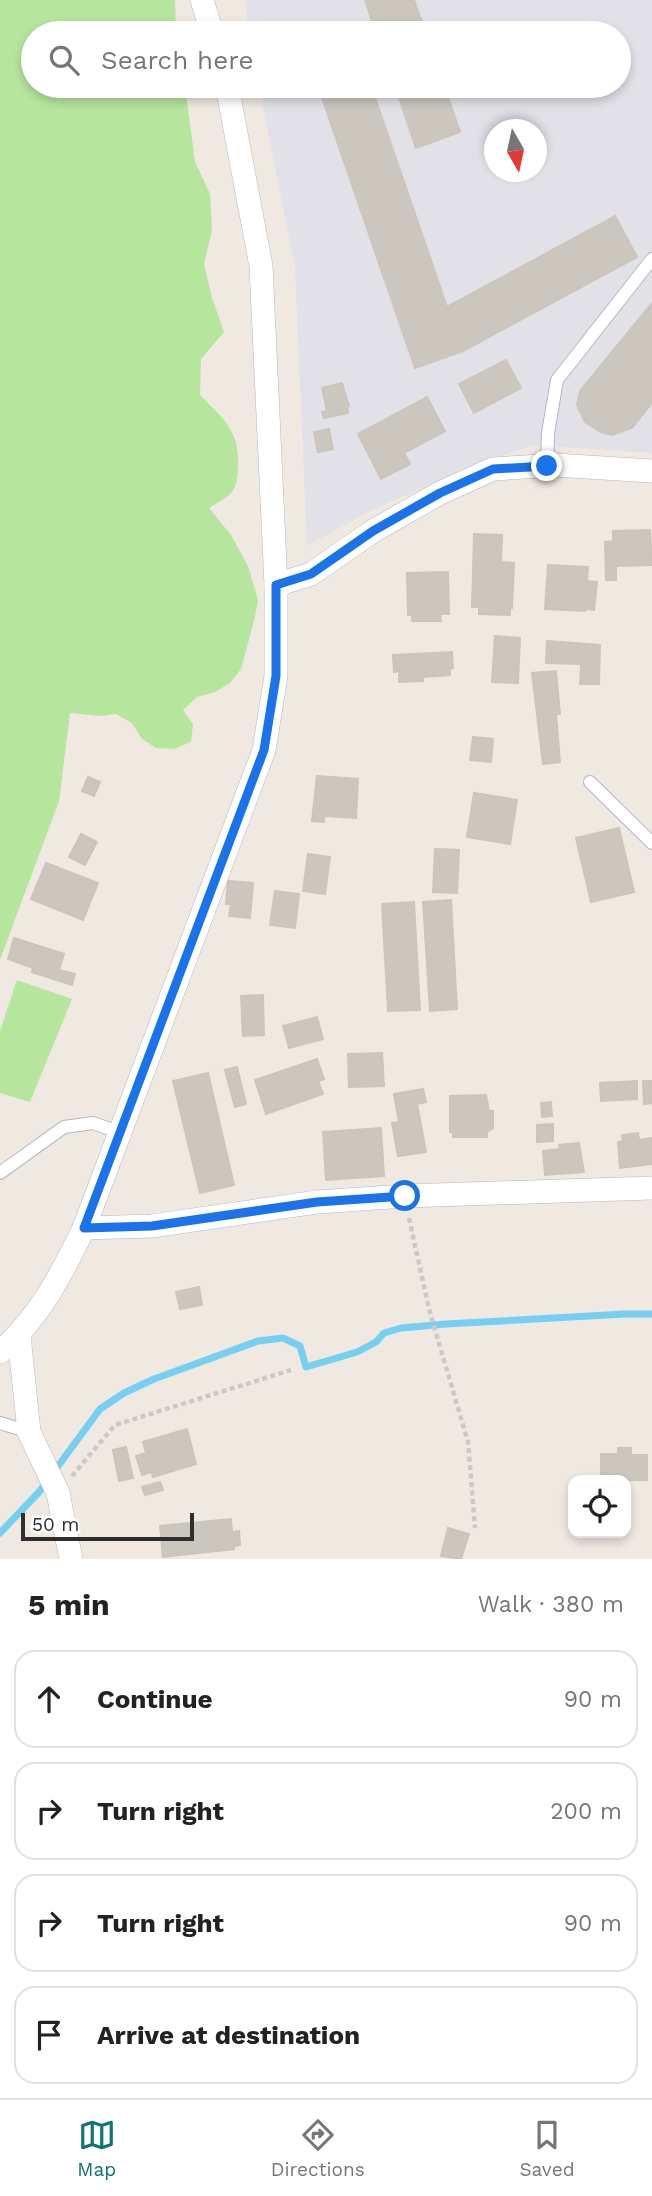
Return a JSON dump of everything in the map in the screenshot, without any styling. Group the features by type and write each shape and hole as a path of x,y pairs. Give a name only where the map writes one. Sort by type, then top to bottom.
{"street":[{"path":"202,0 208,21"},
{"path":"0,1352 19,1335 55,1287 84,1228 264,750 276,676 276,585 261,266 229,98"},
{"path":"276,585 311,574 373,531 440,493 493,469 547,466 652,471"},
{"path":"84,1228 152,1226 317,1202 405,1196 652,1188"},
{"path":"19,1335 29,1432 58,1493 71,1559"}],"lane":[{"path":"547,466 548,433 557,380 652,259"},
{"path":"590,782 652,844"},
{"path":"0,1173 64,1127 93,1123 118,1132"},
{"path":"0,1423 29,1432"}],"path":[{"path":"405,1196 429,1309 468,1442 475,1528"},
{"path":"58,1493 115,1425 291,1370"}],"shaded area":[{"path":"245,0 652,0 652,453 533,445 468,468 372,510 307,546 295,269 261,98 631,98 631,21 248,21"}],"green space":[{"path":"0,0 175,0 176,21 21,21 21,98 187,98 195,162 210,194 212,230 204,264 224,332 201,359 200,395 228,426 238,454 236,482 232,492 209,508 231,535 248,566 258,600 255,617 241,669 230,683 215,692 197,697 183,710 193,724 191,742 174,749 156,748 142,739 132,723 116,714 99,716 70,713 59,801 0,960"},
{"path":"17,980 72,999 30,1102 0,1093 0,1031"}],"building":[{"path":"365,0 414,0 422,21 372,21"},
{"path":"322,98 375,98 447,307 615,216 637,257 463,351 415,368"},
{"path":"399,98 448,98 460,132 416,148"},
{"path":"652,303 652,403 632,428 612,435 601,432 585,422 577,405 580,391"},
{"path":"506,360 521,388 474,413 459,384"},
{"path":"342,383 349,406 348,413 324,418 322,412 327,411 322,388"},
{"path":"427,397 445,431 404,453 410,464 381,479 358,434"},
{"path":"329,429 333,449 318,452 314,432"},
{"path":"650,530 652,565 616,566 616,580 606,580 605,542 613,541 613,531"},
{"path":"474,534 502,535 501,562 514,563 510,615 479,614 479,607 472,607"},
{"path":"548,565 588,567 587,581 597,582 594,610 545,609"},
{"path":"448,572 449,614 440,614 441,621 412,621 412,615 408,615 407,573"},
{"path":"495,636 520,638 518,683 492,682"},
{"path":"547,641 600,645 599,684 580,684 581,664 546,663"},
{"path":"452,652 453,668 450,669 450,675 423,677 423,681 399,682 399,671 394,672 393,655"},
{"path":"556,671 560,714 556,714 560,762 543,764 532,673"},
{"path":"473,737 493,739 491,762 470,760"},
{"path":"317,776 358,779 356,818 324,816 324,822 312,821"},
{"path":"88,777 100,782 94,796 82,791"},
{"path":"474,793 517,800 510,844 467,837"},
{"path":"619,828 634,892 591,902 576,838"},
{"path":"81,834 97,842 85,865 69,857"},
{"path":"435,849 459,850 457,893 433,892"},
{"path":"308,854 330,857 325,894 303,891"},
{"path":"46,863 98,883 83,920 31,899"},
{"path":"228,881 253,883 250,918 229,916 231,904 226,904"},
{"path":"275,891 299,894 295,928 270,925"},
{"path":"451,900 457,1009 430,1011 423,902"},
{"path":"414,902 420,1010 388,1011 382,904"},
{"path":"14,938 64,954 59,970 75,974 72,985 32,972 33,968 8,959"},
{"path":"263,995 264,1035 243,1036 241,996"},
{"path":"317,1017 323,1039 289,1048 283,1026"},
{"path":"382,1053 384,1086 349,1087 348,1054"},
{"path":"317,1059 324,1079 318,1081 323,1094 266,1114 255,1080"},
{"path":"237,1067 246,1104 235,1107 225,1070"},
{"path":"208,1073 234,1185 200,1193 173,1081"},
{"path":"637,1081 637,1099 601,1101 600,1083"},
{"path":"643,1081 652,1081 652,1103 644,1104"},
{"path":"423,1089 426,1102 417,1104 426,1152 398,1156 392,1123 399,1122 394,1094"},
{"path":"486,1095 489,1111 493,1111 493,1128 487,1132 487,1137 453,1137 453,1132 450,1132 450,1096"},
{"path":"551,1102 552,1116 542,1117 541,1103"},
{"path":"553,1124 553,1141 537,1142 537,1125"},
{"path":"381,1128 384,1176 326,1180 323,1132"},
{"path":"638,1133 639,1140 652,1138 652,1164 620,1168 618,1142 623,1141 622,1135"},
{"path":"579,1143 584,1172 545,1175 543,1151 560,1149 559,1145"},
{"path":"199,1287 202,1305 180,1309 176,1292"},
{"path":"187,1429 196,1464 153,1477 151,1472 142,1475 136,1456 146,1453 143,1442"},
{"path":"126,1447 133,1478 119,1481 113,1450"},
{"path":"618,1448 631,1448 631,1455 647,1455 647,1480 631,1480 631,1475 601,1475 601,1454 618,1454"},
{"path":"160,1482 163,1490 145,1495 142,1487"},
{"path":"231,1519 232,1532 239,1531 240,1545 234,1546 234,1549 163,1557 160,1526"},
{"path":"448,1528 469,1534 461,1559 441,1556"}],"waterway":[{"path":"0,1533 39,1492 100,1409 124,1393 154,1379 258,1341 283,1338 300,1346 306,1367 357,1352 376,1342 384,1333 401,1328 652,1314"}],"route":[{"path":"405,1196 317,1202 152,1226 84,1228 264,750 276,676 276,585 311,574 373,531 440,493 493,469 547,466"}]}
